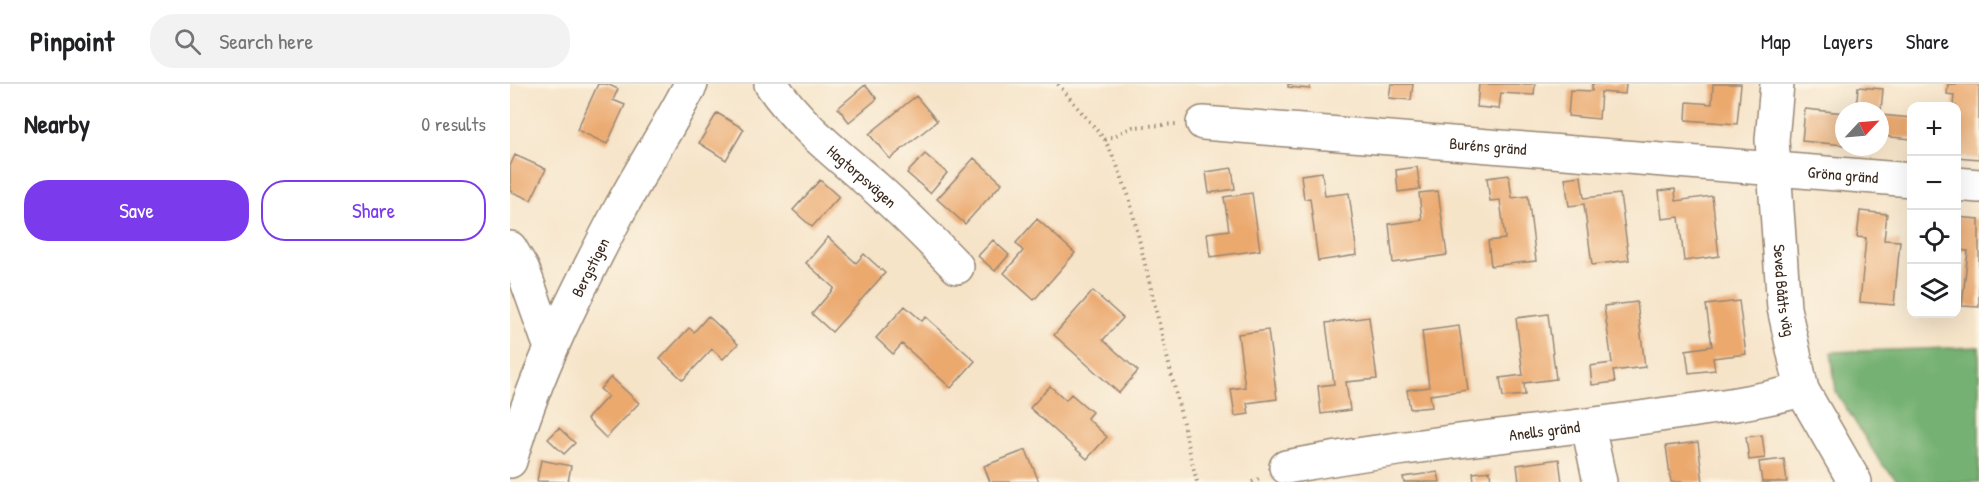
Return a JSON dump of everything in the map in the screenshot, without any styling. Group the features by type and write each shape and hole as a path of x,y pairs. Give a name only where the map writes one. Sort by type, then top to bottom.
{"street":[{"name":"Bergstigen","path":"510,461 521,422 553,344 620,209 691,84"},
{"name":"Hagtorpsvägen","path":"771,84 783,102 813,134 910,219 957,267"},
{"name":"Seved Bååts väg","path":"1777,84 1772,140 1784,308 1802,390 1855,482"},
{"name":"Buréns gränd","path":"1203,123 1773,169"},
{"name":"Gröna gränd","path":"1773,169 1907,180"},
{"path":"1961,184 1979,186"},
{"path":"510,248 523,270 548,340 553,344"},
{"name":"Anells gränd","path":"1286,467 1403,447 1588,426 1755,401 1802,390"},
{"path":"1588,426 1600,482"}],"path":[{"path":"1058,84 1105,140 1117,165 1139,236 1197,482"},
{"path":"1105,140 1133,127 1203,123"}],"green space":[{"path":"1979,347 1979,482 1899,482 1881,463 1836,392 1831,352"}],"building":[{"path":"598,84 607,84 618,89 613,100 625,105 607,144 577,130"},
{"path":"1288,84 1310,84 1310,89 1288,87"},
{"path":"1391,84 1413,84 1411,100 1389,98"},
{"path":"1479,84 1535,84 1534,95 1501,93 1499,109 1477,107"},
{"path":"1592,84 1626,84 1625,94 1601,92 1599,119 1568,116 1570,90 1592,91"},
{"path":"1713,84 1741,84 1737,124 1686,120 1687,102 1712,104"},
{"path":"1948,84 1979,84 1979,159 1961,157 1961,102 1953,102 1954,95 1947,94"},
{"path":"865,85 877,99 849,122 838,108"},
{"path":"1858,87 1883,89 1882,102 1857,102"},
{"path":"916,96 937,121 890,159 869,134"},
{"path":"1805,109 1835,112 1835,144 1802,141"},
{"path":"717,113 744,129 726,160 699,143"},
{"path":"1889,116 1907,118 1907,139 1889,137"},
{"path":"925,154 947,173 930,193 907,173"},
{"path":"515,155 546,169 531,200 510,191 510,166"},
{"path":"974,158 1002,183 965,224 937,199"},
{"path":"1417,167 1420,189 1398,192 1396,170"},
{"path":"1232,168 1235,189 1209,193 1206,172"},
{"path":"1322,172 1325,196 1349,193 1357,255 1318,261 1310,198 1304,199 1301,175"},
{"path":"1509,175 1512,198 1528,196 1536,261 1491,266 1488,241 1505,239 1500,200 1490,201 1487,178"},
{"path":"1581,176 1584,198 1620,194 1629,260 1592,265 1584,204 1569,206 1565,178"},
{"path":"820,180 839,197 812,227 793,210"},
{"path":"1675,189 1676,201 1712,196 1719,256 1684,261 1679,217 1662,219 1659,191"},
{"path":"1438,191 1447,255 1393,263 1389,224 1422,220 1419,193"},
{"path":"1252,193 1260,250 1210,257 1207,233 1229,230 1224,197"},
{"path":"1860,211 1887,214 1884,240 1900,241 1894,305 1860,302 1866,238 1857,237"},
{"path":"1961,217 1979,219 1979,307 1962,306 1968,251 1961,250"},
{"path":"1037,219 1075,253 1034,300 1004,273 1023,251 1016,243"},
{"path":"828,237 856,263 864,254 885,273 832,332 812,314 834,288 806,263"},
{"path":"993,240 1009,255 995,271 978,256"},
{"path":"1093,291 1123,318 1103,340 1138,371 1119,393 1054,335"},
{"path":"1739,301 1746,354 1713,358 1715,370 1689,373 1686,350 1712,346 1706,305"},
{"path":"1637,302 1645,367 1613,371 1615,382 1592,385 1590,366 1612,363 1604,306"},
{"path":"905,306 922,321 926,317 975,361 951,388 902,344 893,354 876,338"},
{"path":"1548,314 1556,379 1524,383 1525,395 1503,397 1500,378 1523,375 1516,318"},
{"path":"708,316 738,344 723,359 712,349 683,380 660,359 689,328 694,332"},
{"path":"1369,317 1377,379 1346,382 1350,410 1321,414 1318,386 1334,384 1326,323"},
{"path":"1459,326 1468,390 1430,395 1432,407 1410,409 1407,390 1429,387 1422,331"},
{"path":"1268,330 1277,399 1247,403 1249,414 1235,416 1231,389 1245,387 1238,334"},
{"path":"611,377 639,403 606,438 587,419 608,396 600,389"},
{"path":"1050,386 1066,400 1071,394 1092,412 1087,418 1107,437 1087,459 1030,408"},
{"path":"559,428 575,443 564,454 548,439"},
{"path":"1762,435 1765,458 1749,460 1746,437"},
{"path":"1698,442 1703,482 1671,482 1666,446"},
{"path":"1026,450 1039,482 990,482 984,466"},
{"path":"1559,459 1562,482 1519,482 1517,465"},
{"path":"1784,459 1787,482 1762,482 1759,462"},
{"path":"541,460 571,466 568,482 537,481"},
{"path":"1490,471 1491,482 1474,482 1473,473"},
{"path":"1438,472 1440,482 1404,482 1403,477"}]}
